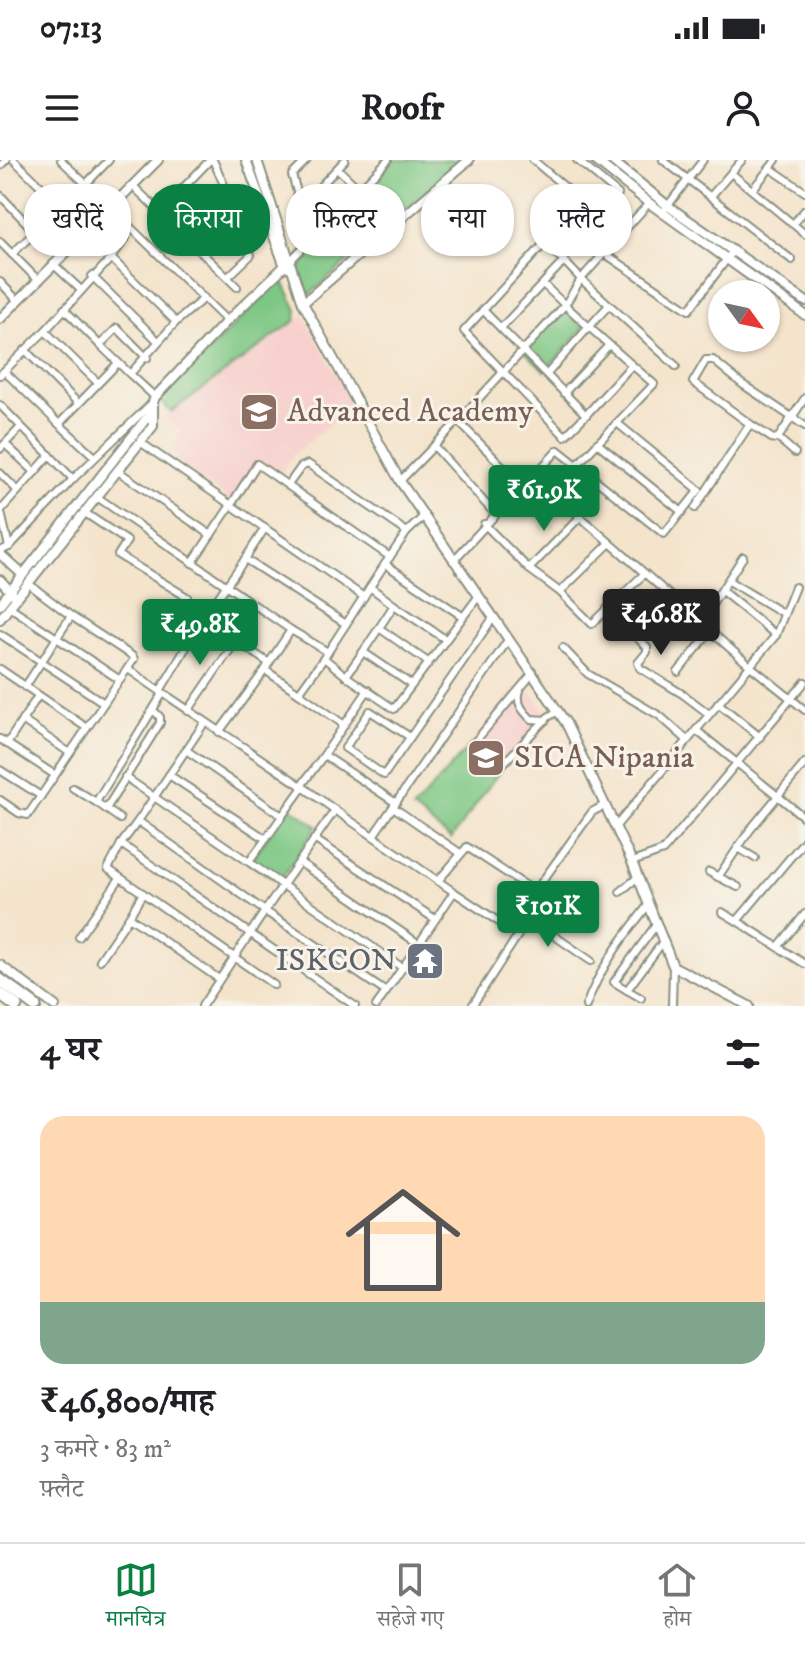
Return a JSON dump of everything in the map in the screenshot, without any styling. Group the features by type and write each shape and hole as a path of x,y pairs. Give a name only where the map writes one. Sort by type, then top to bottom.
{"highway":[{"path":"0,980 35,1006"},
{"path":"0,994 16,1006"}],"street":[{"path":"0,166 6,160"},
{"path":"14,160 38,184"},
{"path":"61,160 87,184 109,160"},
{"path":"147,199 132,185 158,160"},
{"path":"188,184 212,160 224,184"},
{"path":"246,160 255,184"},
{"path":"257,160 288,264"},
{"path":"295,184 292,175 307,160"},
{"path":"303,303 469,160"},
{"path":"533,160 561,184"},
{"path":"577,160 606,184"},
{"path":"595,160 649,203 665,210"},
{"path":"611,160 665,210 805,315"},
{"path":"663,160 792,260"},
{"path":"665,210 703,160"},
{"path":"711,196 742,160"},
{"path":"752,190 776,160"},
{"path":"323,184 343,161"},
{"path":"364,184 385,161"},
{"path":"770,168 805,192"},
{"path":"338,169 354,184"},
{"path":"731,173 805,234"},
{"path":"0,195 24,220"},
{"path":"632,222 649,203"},
{"path":"793,224 805,210"},
{"path":"270,222 303,303 400,481 533,673 583,755 632,862 673,966 672,1006"},
{"path":"131,229 227,321"},
{"path":"0,242 38,280"},
{"path":"12,254 24,243"},
{"path":"453,561 484,524 569,440 464,331 542,246 547,245 676,366"},
{"path":"0,319 61,256"},
{"path":"206,256 237,287"},
{"path":"228,277 250,256"},
{"path":"14,594 23,575 154,403 227,321 295,256"},
{"path":"400,481 565,305 581,279 601,256"},
{"path":"608,256 689,310 729,256"},
{"path":"729,256 760,270 805,301"},
{"path":"95,457 2,373 111,258 176,322"},
{"path":"501,328 564,261"},
{"path":"53,264 81,290"},
{"path":"754,279 760,270"},
{"path":"92,276 158,341"},
{"path":"544,285 654,384 576,466"},
{"path":"2,287 18,301"},
{"path":"130,374 176,322 204,298"},
{"path":"547,374 609,305"},
{"path":"0,619 4,603 29,584 153,426 154,403 130,374 64,309"},
{"path":"483,310 586,415"},
{"path":"100,345 131,314"},
{"path":"117,328 147,358"},
{"path":"45,331 98,383"},
{"path":"564,393 609,345"},
{"path":"25,350 78,403"},
{"path":"795,453 778,438 773,439 750,424 693,382 706,360 713,360 805,426"},
{"path":"59,424 118,363"},
{"path":"565,436 632,365"},
{"path":"778,438 805,398"},
{"path":"23,575 0,553 95,457 154,403"},
{"path":"0,405 73,479"},
{"path":"458,421 522,486"},
{"path":"558,450 664,534 699,490 617,423"},
{"path":"695,508 750,424"},
{"path":"21,427 2,446 35,472"},
{"path":"140,442 364,597"},
{"path":"597,443 682,512"},
{"path":"434,446 495,514"},
{"path":"9,547 1,508 50,455"},
{"path":"192,563 257,464 390,557"},
{"path":"288,485 301,467 308,464 407,532"},
{"path":"118,471 211,535"},
{"path":"0,473 18,491"},
{"path":"534,476 710,632 805,710"},
{"path":"97,497 291,630 326,655 346,676 394,709 478,597"},
{"path":"85,513 127,541 118,555 187,597"},
{"path":"299,693 407,532 423,517"},
{"path":"529,569 580,517"},
{"path":"484,524 529,569 560,592 592,624 644,574"},
{"path":"96,802 153,710 203,619 265,528"},
{"path":"560,592 610,543"},
{"path":"700,623 743,557"},
{"path":"245,559 346,624"},
{"path":"385,564 462,616"},
{"path":"0,580 14,594"},
{"path":"729,581 784,614"},
{"path":"0,800 26,816 134,659 29,584"},
{"path":"370,587 445,639"},
{"path":"616,826 776,635 795,587"},
{"path":"722,591 776,635"},
{"path":"4,603 120,680"},
{"path":"346,676 394,605"},
{"path":"607,609 647,647 647,652 638,663 640,668 709,714"},
{"path":"25,687 71,616"},
{"path":"410,737 370,711 345,748 384,775 493,618"},
{"path":"203,619 269,663"},
{"path":"379,628 428,662"},
{"path":"219,732 291,630"},
{"path":"678,672 710,632"},
{"path":"0,634 104,703"},
{"path":"373,836 508,640"},
{"path":"188,711 236,641"},
{"path":"563,648 588,674 660,716 687,740"},
{"path":"363,652 412,685"},
{"path":"128,669 507,926 520,913 592,812 605,805"},
{"path":"265,670 343,724"},
{"path":"0,680 2,671 87,728"},
{"path":"533,673 473,744 499,768 558,711"},
{"path":"632,862 663,851 805,682"},
{"path":"521,687 518,699 525,713 531,719 546,720"},
{"path":"249,862 368,690"},
{"path":"38,696 3,742 55,775"},
{"path":"718,703 760,737"},
{"path":"106,809 160,723 160,717 153,710"},
{"path":"22,720 70,753"},
{"path":"205,722 108,866 110,871 274,985"},
{"path":"696,730 805,818"},
{"path":"186,750 282,816"},
{"path":"324,755 460,853"},
{"path":"718,877 805,763"},
{"path":"0,770 41,796"},
{"path":"169,775 266,839"},
{"path":"125,777 403,968"},
{"path":"73,788 120,819"},
{"path":"202,1006 335,810"},
{"path":"138,821 386,992"},
{"path":"314,839 435,919"},
{"path":"737,921 805,840"},
{"path":"121,844 355,1006"},
{"path":"438,881 465,848 472,848 534,891"},
{"path":"738,848 755,858"},
{"path":"796,852 805,859"},
{"path":"299,862 419,944"},
{"path":"709,872 738,887"},
{"path":"620,892 638,877"},
{"path":"79,937 120,878"},
{"path":"376,1006 454,892"},
{"path":"100,960 143,893"},
{"path":"586,1006 602,970 621,939 649,904"},
{"path":"722,912 805,964"},
{"path":"520,913 593,961 614,982 641,998"},
{"path":"778,947 805,914"},
{"path":"129,917 219,979"},
{"path":"472,1006 529,918"},
{"path":"614,982 656,925"},
{"path":"627,990 662,943"},
{"path":"0,965 55,1006"},
{"path":"673,966 749,1006"}],"shaded area":[{"name":"Advanced Academy","path":"304,315 352,406 293,455 279,476 258,463 232,502 182,466 172,448 180,431 165,417"},
{"name":"SICA Nipania","path":"522,679 550,719 499,772 451,839 413,809 471,744"}],"green space":[{"path":"393,160 464,160 436,184 421,184 421,197 405,211 405,184 369,184"},
{"path":"299,256 354,256 309,295 295,260"},
{"path":"283,282 297,310 296,320 171,412 159,400 277,283 280,285"},
{"path":"562,306 585,327 545,371 521,348"},
{"path":"471,744 499,772 451,839 413,809"},
{"path":"289,806 317,826 279,882 249,863"}],"place":[{"name":"Advanced Academy","path":"259,412"},
{"name":"SICA Nipania","path":"486,758"},
{"name":"ISKCON","path":"425,961"}]}
